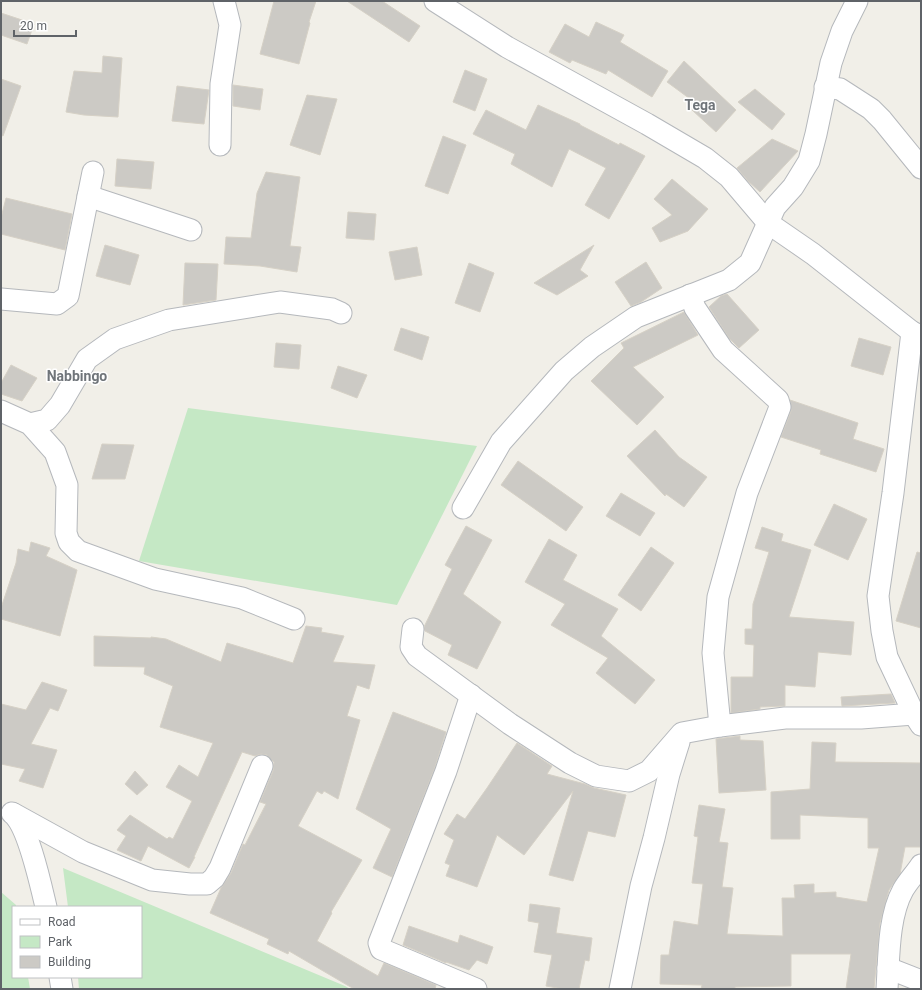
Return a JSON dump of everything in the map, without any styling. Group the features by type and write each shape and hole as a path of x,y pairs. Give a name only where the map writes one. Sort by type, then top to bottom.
{"street":[{"path":"220,145 221,84 230,26 224,1"},
{"path":"413,629 411,647 416,656 523,733 570,763 596,776 629,781 649,771 682,733 720,726 785,718 917,720 887,658 878,596 916,334 813,254 768,223 729,177 705,158 647,124 506,47 435,1"},
{"path":"463,508 501,442 564,371 592,347 630,321 728,280 750,263 775,207 793,187 809,161 825,87 842,31 857,1"},
{"path":"825,87 840,88 871,109 882,120 921,168"},
{"path":"1,299 57,304 68,296 93,172"},
{"path":"88,196 191,230"},
{"path":"690,295 695,308 723,350 778,400 780,407 747,493 718,597 714,653 720,726"},
{"path":"30,424 47,420 60,405 88,359 115,339 169,320 280,302 332,309 341,312"},
{"path":"1,411 30,424 55,452 67,485 66,533 69,542 78,551 155,579 242,598 294,619"},
{"path":"471,695 446,771 379,943 381,949 476,989"},
{"path":"620,989 641,886 669,774 682,733"},
{"path":"8,810 83,852 152,880 190,884 207,884 214,878 220,868 262,766"},
{"path":"8,810 23,828 46,906"},
{"path":"887,989 895,910 903,890 921,864"},
{"path":"888,968 921,981"},
{"path":"60,978 62,989"}],"green space":[{"path":"188,408 477,446 397,605 139,561"},
{"path":"63,868 350,989 79,989 78,978 142,978 142,906 68,906"},
{"path":"1,892 16,905 12,906 12,978 28,978 30,989 1,989"}],"building":[{"path":"274,1 316,1 309,22 310,23 299,64 260,54"},
{"path":"347,1 382,1 420,26 409,42"},
{"path":"1,13 34,24 27,44 1,35"},
{"path":"596,22 624,35 620,42 668,71 652,97 608,70 606,74 572,60 570,63 549,52 565,24 589,37"},
{"path":"103,56 122,58 118,117 84,115 66,112 74,71 102,73"},
{"path":"684,61 736,110 716,132 692,110 697,104 667,82"},
{"path":"465,70 487,79 475,111 453,102"},
{"path":"1,79 21,86 3,136 1,135"},
{"path":"233,85 263,89 260,110 233,106"},
{"path":"177,86 209,90 204,124 172,121"},
{"path":"755,89 785,114 772,130 738,102"},
{"path":"307,95 337,99 320,155 290,145"},
{"path":"538,105 580,124 619,145 620,143 645,156 609,219 585,205 606,168 569,149 552,187 511,164 515,154 473,134 486,110 526,130"},
{"path":"443,136 466,145 448,194 425,186"},
{"path":"772,139 798,151 760,192 737,168"},
{"path":"117,159 154,162 151,189 115,186"},
{"path":"266,172 300,177 290,246 301,247 297,272 260,266 224,264 226,237 251,238 257,193"},
{"path":"672,179 708,209 688,231 660,242 652,228 672,215 654,199"},
{"path":"6,198 72,214 65,250 1,234 1,218"},
{"path":"348,212 376,214 374,240 346,238"},
{"path":"105,245 139,255 130,285 96,276"},
{"path":"594,245 580,270 588,276 557,295 534,283"},
{"path":"417,247 422,275 395,280 389,252"},
{"path":"646,262 662,288 641,302 631,306 615,282"},
{"path":"185,263 218,264 216,300 183,305"},
{"path":"469,263 494,273 480,312 455,303"},
{"path":"727,294 759,330 739,348 729,338 709,307 721,296"},
{"path":"684,312 698,335 633,367 664,397 637,425 591,381 624,348 621,343"},
{"path":"401,328 429,337 422,360 394,350"},
{"path":"859,338 891,347 883,375 851,366"},
{"path":"276,343 301,345 299,369 274,367"},
{"path":"11,365 37,378 22,401 1,394 1,383"},
{"path":"338,366 367,375 357,398 331,388"},
{"path":"790,400 858,423 853,439 884,449 876,472 820,454 821,450 781,437 791,411"},
{"path":"655,430 679,457 707,477 684,507 666,494 665,496 627,456"},
{"path":"102,444 134,445 125,479 92,479"},
{"path":"518,461 583,507 566,531 501,485"},
{"path":"621,493 655,513 640,536 606,516"},
{"path":"834,504 867,519 848,560 814,545"},
{"path":"466,526 492,540 463,594 501,622 477,669 448,655 452,645 425,631 424,627 452,569 445,565"},
{"path":"762,527 783,534 781,541 811,550 789,617 854,622 851,655 818,652 815,687 785,685 785,706 760,707 760,709 731,713 731,677 753,677 754,645 745,644 745,629 752,629 753,604 769,552 755,548"},
{"path":"549,539 577,555 563,580 618,609 601,636 655,680 635,704 596,673 608,658 551,625 565,604 525,582"},
{"path":"31,542 50,548 46,556 77,570 60,636 1,619 1,608 16,563 18,549 29,552"},
{"path":"651,547 674,563 641,611 618,595"},
{"path":"917,552 921,553 921,628 896,621"},
{"path":"306,626 322,628 321,632 344,636 333,662 375,665 369,689 357,685 347,716 360,720 338,799 324,791 322,794 317,791 298,826 362,860 331,912 332,913 317,941 378,976 384,963 436,985 435,989 354,989 289,951 288,954 267,944 269,939 210,913 221,888 231,873 243,844 245,845 266,804 260,802 273,771 274,762 267,755 261,754 255,756 242,752 189,868 148,846 141,861 117,850 126,836 117,830 130,815 167,839 169,837 173,839 192,801 166,787 179,765 198,777 213,743 160,727 173,686 144,674 145,667 94,666 94,636 151,637 166,639 221,662 227,643 293,663"},
{"path":"42,682 67,690 58,711 50,708 31,744 57,750 43,788 19,781 25,769 1,764 1,704 26,710"},
{"path":"891,694 895,703 842,706 841,697"},
{"path":"393,712 446,732 435,767 392,877 373,868 391,829 356,809"},
{"path":"740,736 740,740 763,741 766,790 719,793 716,739"},
{"path":"812,742 836,743 835,762 921,763 921,847 905,847 900,874 889,890 880,923 874,989 846,989 851,954 791,954 791,986 701,989 702,985 660,984 661,955 669,955 674,921 698,925 703,884 692,883 698,837 694,836 699,805 725,809 719,842 728,843 722,887 733,888 727,934 783,936 782,898 795,898 794,885 814,884 814,893 836,892 836,897 867,902 879,848 868,848 868,818 800,815 800,839 771,839 771,792 810,789"},
{"path":"517,743 552,766 547,774 585,784 594,788 626,795 615,837 588,831 573,881 549,875 573,791 524,855 497,835 477,887 446,876 450,865 445,863 454,840 444,834 457,814 465,819"},
{"path":"135,771 148,785 137,795 125,784"},
{"path":"530,904 560,908 556,933 592,938 589,961 585,960 579,989 563,989 546,986 552,955 534,952 539,923 528,921"},
{"path":"409,926 458,943 460,935 493,947 487,964 477,960 469,970 446,963 403,945"}],"district":[{"name":"Tega","path":"700,105"},
{"name":"Nabbingo","path":"77,376"}]}
